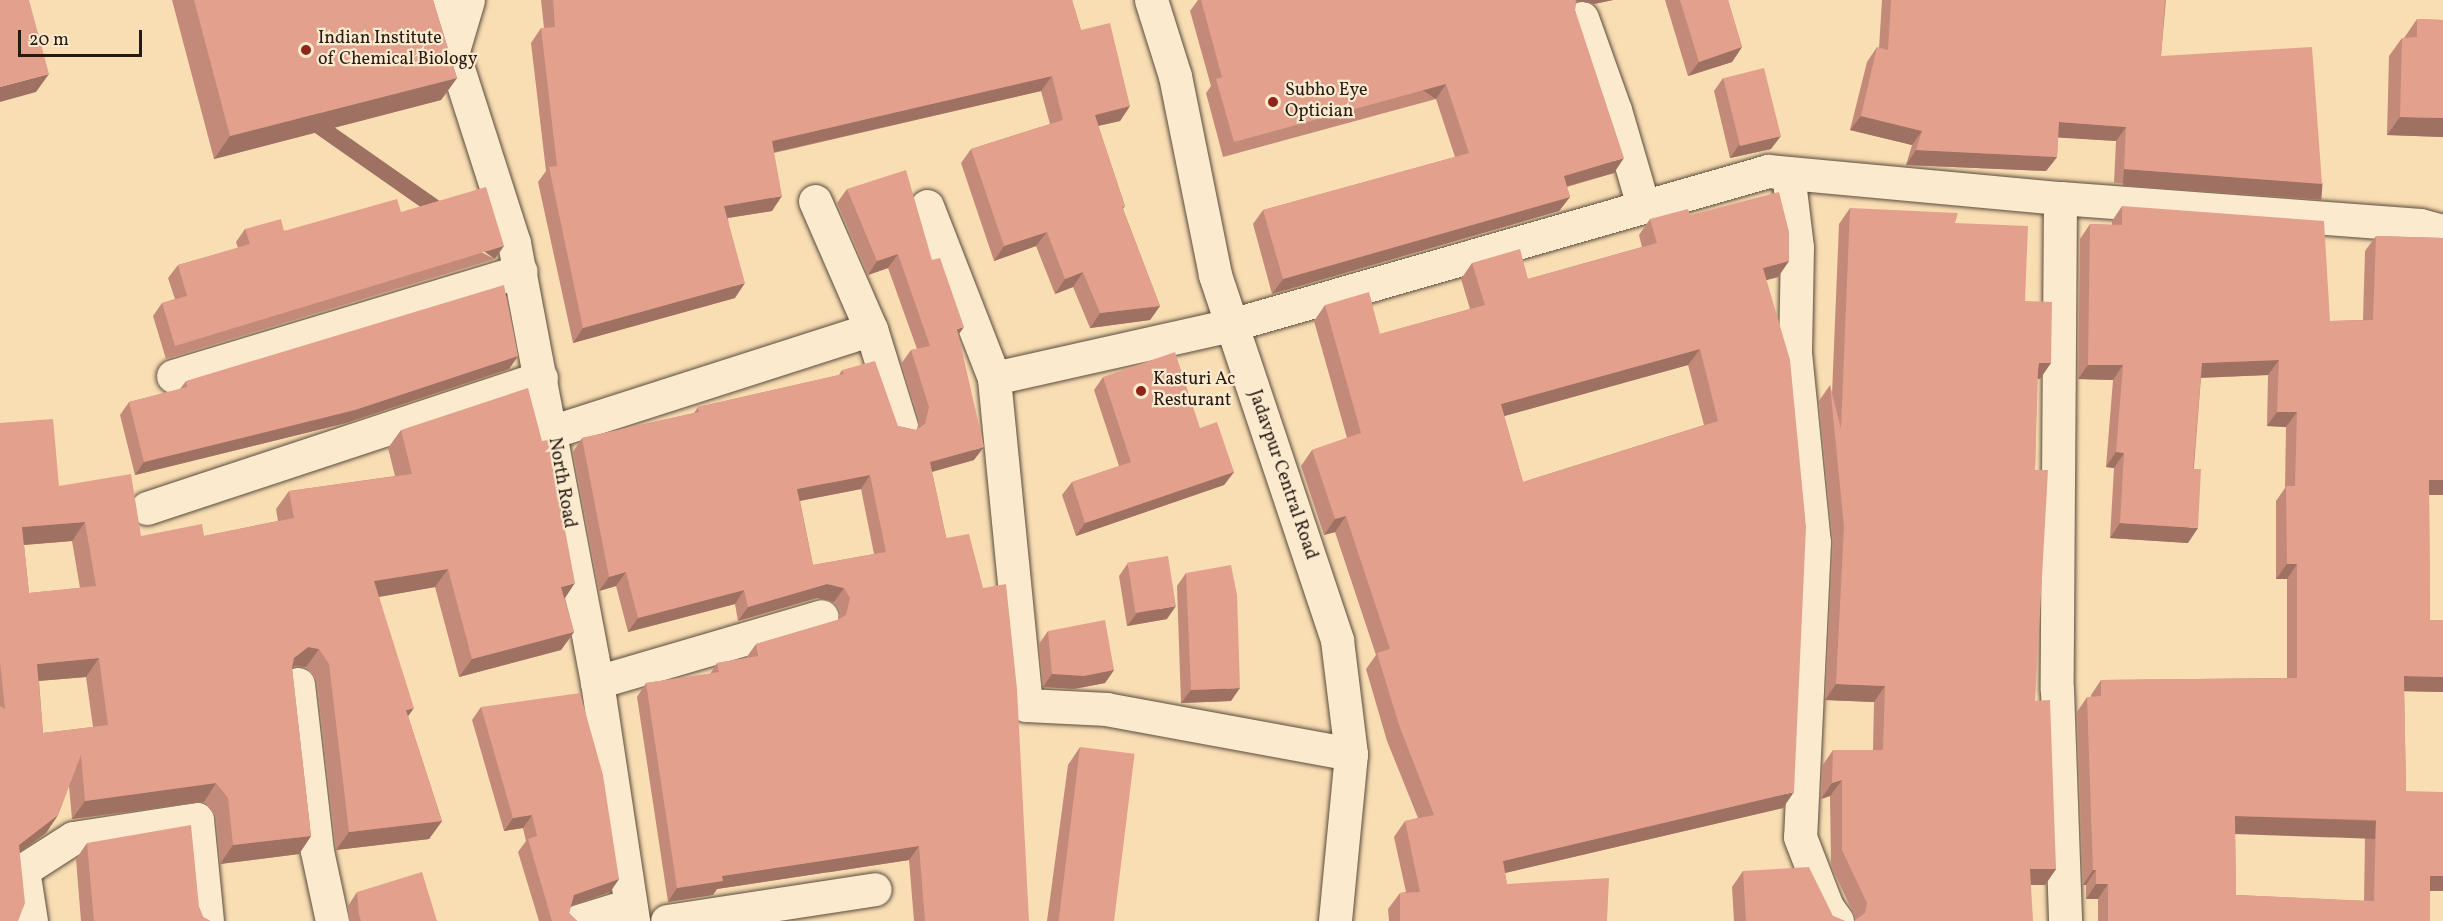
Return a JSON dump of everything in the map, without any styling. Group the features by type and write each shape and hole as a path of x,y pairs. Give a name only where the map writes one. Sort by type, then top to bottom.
{"street":[{"name":"North Road","path":"436,0 520,271 597,682 631,913"},
{"path":"453,54 468,0"},
{"name":"Jadavpur Central Road","path":"1151,0 1175,76 1215,275 1337,640 1351,754 1335,921"},
{"path":"1582,18 1615,110 1643,206"},
{"path":"994,378 1231,325 1768,171 2060,198 2420,225 2443,231"},
{"path":"1788,172 1797,247 1795,353 1814,542 1800,837 1827,907 1837,921"},
{"path":"2060,198 2057,689 2065,921"},
{"path":"815,201 872,329 901,426"},
{"path":"927,206 994,378 1026,705 1107,709 1351,754"},
{"path":"173,376 520,271"},
{"path":"551,432 872,329"},
{"path":"147,508 541,378"},
{"path":"597,682 822,616"},
{"path":"298,684 317,851 332,921"},
{"path":"31,921 23,870 73,838 197,819 207,921"},
{"path":"667,921 875,889"},
{"path":"578,921 631,913"}],"building":[{"path":"0,0 29,0 49,74 0,87"},
{"name":"Indian Institute of Chemical Biology","path":"194,0 433,0 457,78 230,136"},
{"path":"553,0 1072,0 1081,30 1110,23 1130,106 1095,115 1125,206 1122,207 1160,306 1100,313 1083,272 1065,279 1047,232 1004,246 971,149 1063,120 1052,76 772,141 782,196 724,206 745,283 583,328 549,167 557,166 541,28 555,27"},
{"path":"1201,0 1576,0 1575,10 1624,158 1564,176 1570,197 1283,279 1263,210 1469,153 1446,84 1234,142 1216,79 1222,77"},
{"path":"1680,0 1728,0 1742,47 1699,62"},
{"path":"1891,0 2165,0 2161,56 2312,47 2322,184 2124,169 2126,127 2059,122 2057,157 1916,150 1922,131 1861,116 1877,47 1888,50"},
{"path":"2417,19 2443,20 2443,118 2400,117 2402,38 2417,37"},
{"path":"1764,68 1781,136 1740,146 1723,78"},
{"path":"906,170 932,260 940,258 964,327 957,329 984,447 930,462 946,538 969,534 983,588 1006,584 1017,689 1029,921 925,921 919,846 722,876 723,881 677,888 646,683 719,672 717,663 758,656 756,644 837,620 846,615 850,598 844,588 827,584 748,607 744,590 638,618 626,572 609,577 582,438 699,412 698,407 844,374 842,370 875,361 898,426 916,430 925,424 929,407 911,350 930,346 898,254 877,261 847,189","holes":["870,475 886,552 813,565 797,489"]},
{"path":"486,187 504,246 175,346 162,303 187,296 178,265 250,244 245,229 281,219 284,231 397,199 401,212"},
{"path":"1779,192 1789,232 1789,261 1763,268 1790,360 1806,527 1794,792 1503,861 1507,884 1609,878 1607,921 1400,921 1400,893 1420,892 1405,821 1434,815 1399,725 1377,653 1390,649 1346,516 1335,519 1312,450 1361,433 1325,305 1369,292 1380,334 1485,305 1472,263 1520,249 1528,279 1657,243 1650,219 1688,209 1690,215","holes":["1700,349 1718,421 1523,482 1501,404"]},
{"path":"2122,206 2324,221 2330,321 2373,320 2376,236 2443,238 2443,480 2429,480 2430,620 2443,620 2443,677 2404,676 2406,791 2443,792 2443,876 2430,876 2430,921 2108,921 2108,884 2096,884 2096,870 2093,870 2087,697 2101,696 2101,680 2297,678 2297,564 2287,564 2286,486 2295,486 2297,412 2277,412 2279,360 2202,363 2193,469 2201,469 2198,528 2120,523 2124,453 2116,452 2123,365 2088,365 2090,224 2122,225","holes":["2235,816 2376,820 2374,901 2236,895"]},
{"path":"1850,208 1958,213 1955,223 2028,226 2025,301 2052,302 2051,363 2039,363 2038,371 2035,470 2048,470 2035,701 2050,700 2056,869 2030,869 2033,921 1854,921 1865,913 1867,903 1842,850 1842,780 1832,783 1833,750 1883,750 1885,686 1836,684 1844,527 1830,385 1841,429"},
{"path":"504,285 518,356 355,410 144,462 129,402 187,387 186,381"},
{"path":"1175,352 1200,428 1217,422 1234,472 1085,523 1072,482 1131,462 1103,377"},
{"path":"528,388 542,441 548,440 575,583 561,587 574,632 472,659 448,569 374,581 414,708 406,710 442,821 349,832 329,664 319,649 308,647 294,658 292,668 311,836 233,845 228,798 216,783 85,801 81,755 58,815 19,845 25,903 18,921 0,921 0,706 5,709 0,662 0,423 53,419 59,486 131,474 141,536 202,524 204,536 294,518 289,491 412,474 401,430","holes":["85,522 96,586 29,593 22,527","99,658 108,725 43,733 37,664"]},
{"path":"1168,556 1176,606 1135,613 1128,562"},
{"path":"1231,565 1237,595 1240,688 1191,690 1186,573"},
{"path":"1105,620 1114,670 1084,676 1052,674 1048,631"},
{"path":"580,693 603,775 619,879 574,895 569,913 577,921 552,921 528,839 537,836 532,815 513,818 481,707"},
{"path":"1080,747 1135,754 1114,921 1059,921"},
{"path":"191,825 199,907 203,917 210,921 94,921 87,843"},
{"path":"1809,867 1833,916 1845,921 1746,921 1743,871"},
{"path":"422,872 437,921 361,921 357,892"}],"place":[{"name":"Indian Institute of Chemical Biology","path":"306,50"},
{"name":"Subho Eye Optician","path":"1273,102"},
{"name":"Kasturi Ac Resturant","path":"1141,391"}]}
